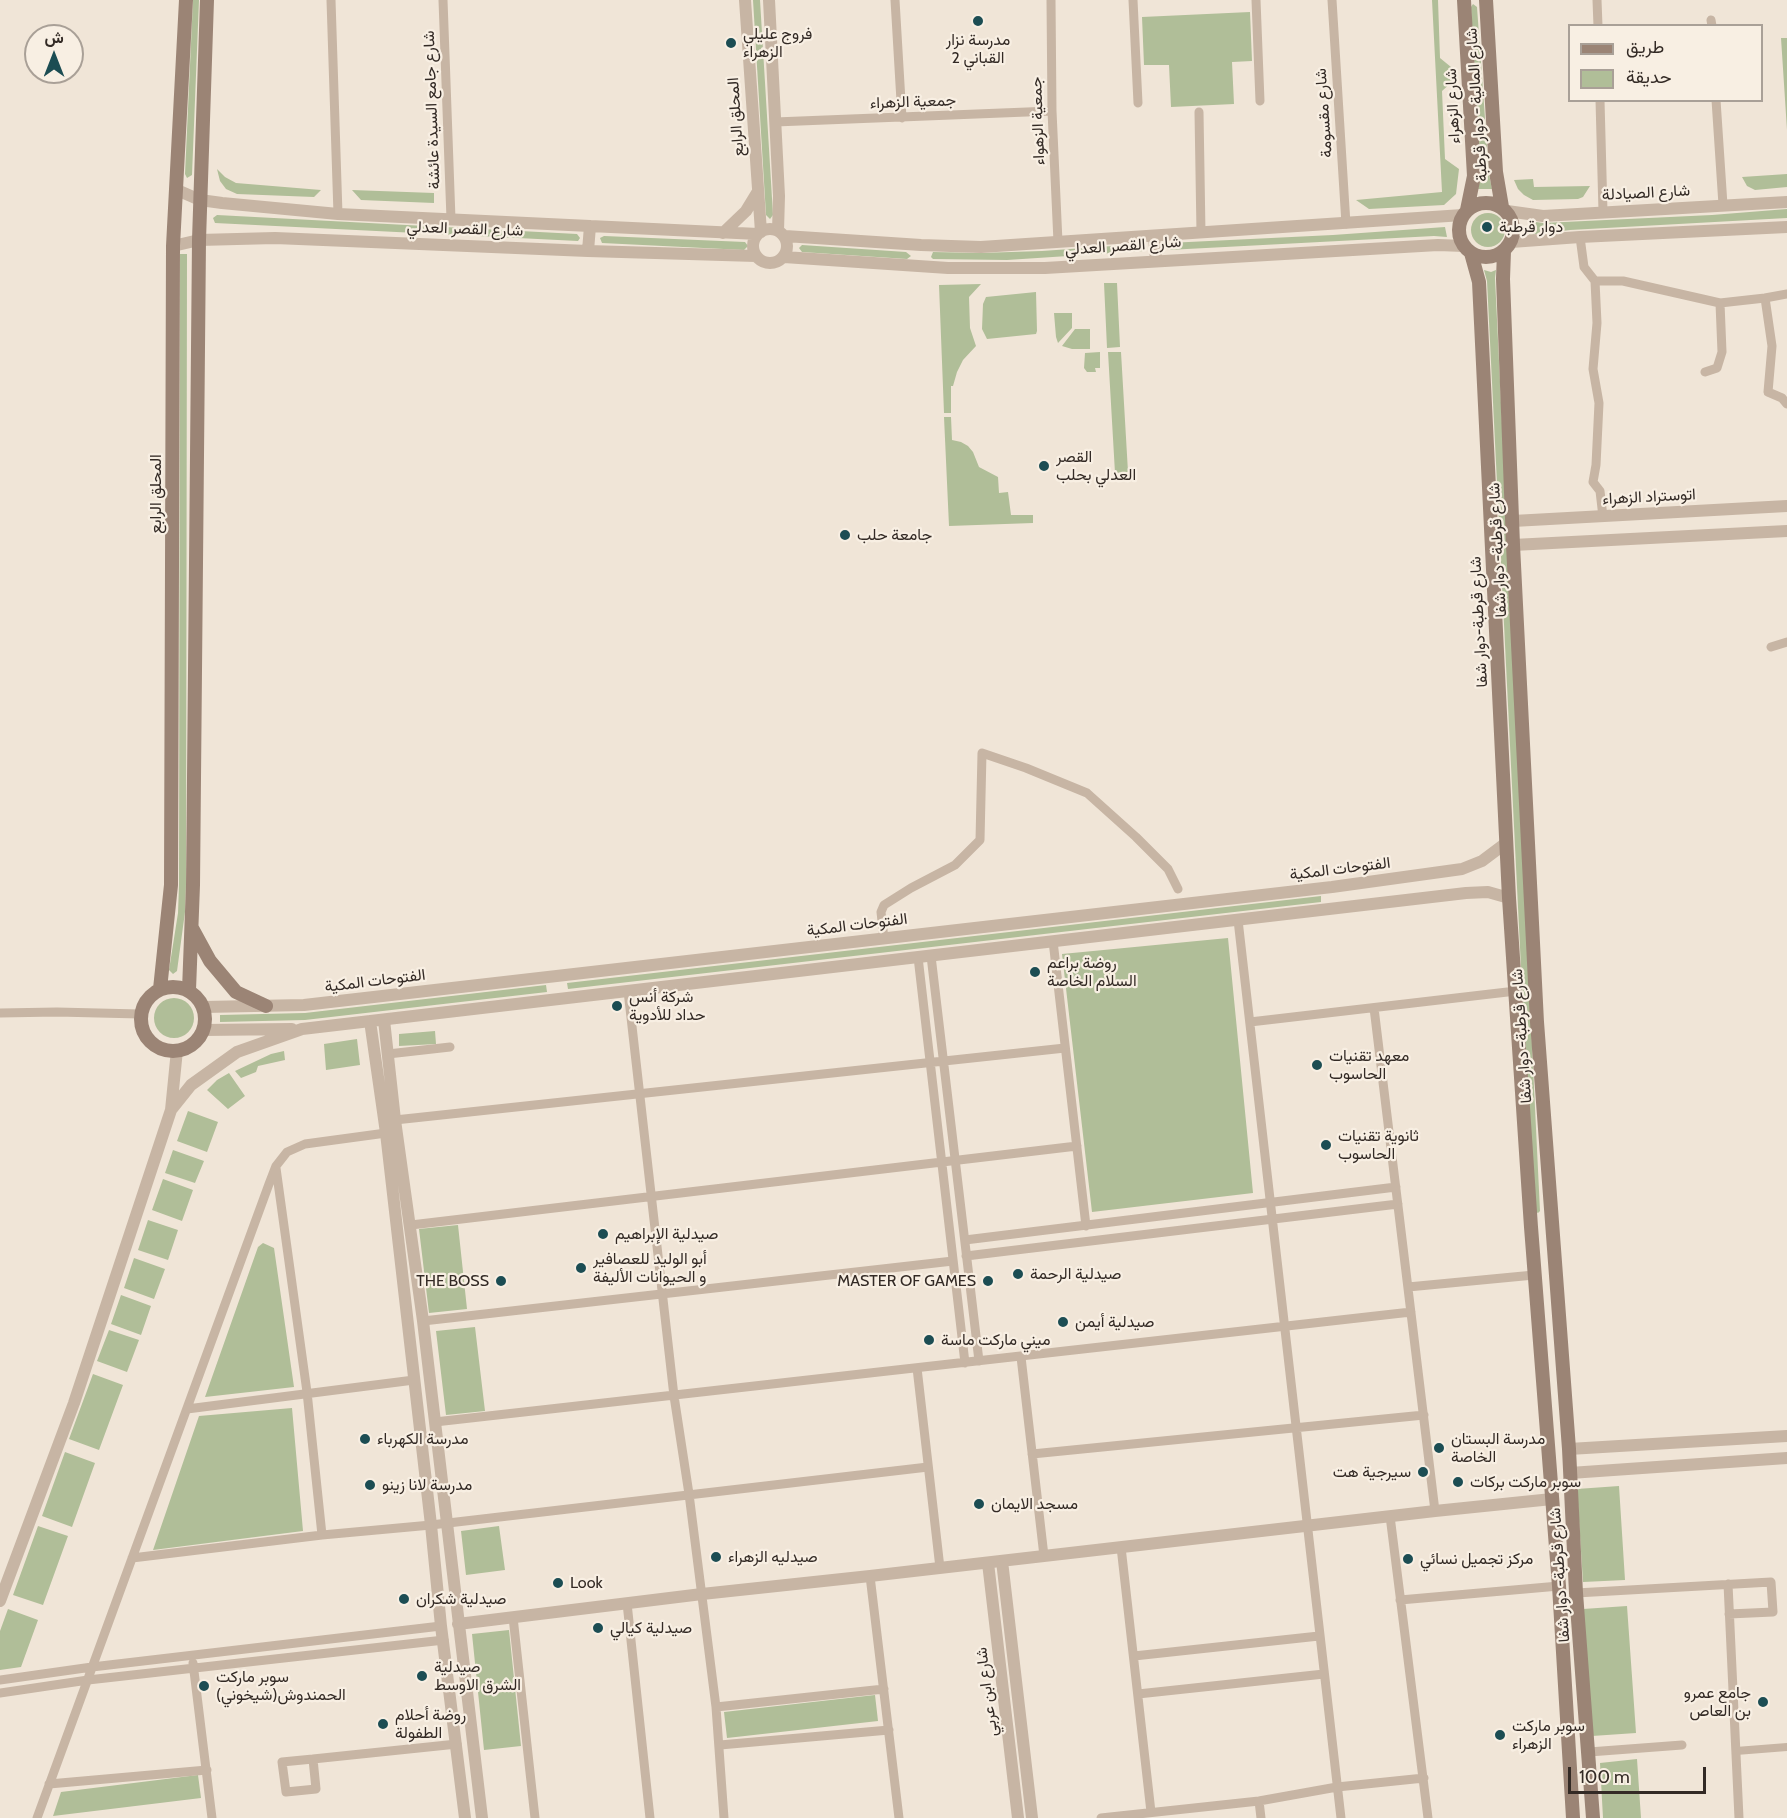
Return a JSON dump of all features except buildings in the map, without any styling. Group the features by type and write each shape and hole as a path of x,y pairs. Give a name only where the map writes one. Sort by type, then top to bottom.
{"main road":[{"name":"المحلق الرابع","path":"160,988 171,885 173,246 186,0"},
{"path":"189,990 192,927 199,240 207,0"},
{"name":"شارع الزهراء","path":"1464,0 1474,176 1465,212"},
{"name":"شارع المالية - دوار قرطبة","path":"1486,0 1496,172 1504,209"},
{"path":"1484,202 1493,203 1504,209 1513,221 1514,232 1507,247 1496,255 1488,257 1479,256 1468,249 1460,239 1458,231 1465,212 1475,204 1484,202"},
{"name":"شارع قرطبة- دوار شفا","path":"1507,247 1503,279 1513,545 1537,1022 1569,1449 1576,1593 1593,1818"},
{"name":"شارع قرطبة-دوار شفا","path":"1468,249 1479,282 1509,898 1574,1818"},
{"path":"192,927 210,961 236,992 267,1006"},
{"path":"171,986 189,990 204,1007 206,1018 200,1038 183,1050 168,1051 158,1048 146,1038 141,1028 140,1014 146,999 160,988 171,986"},
{"path":"1518,1023 1537,1022"},
{"path":"1531,1227 1552,1226"},
{"path":"1565,1684 1584,1682"}],"street":[{"path":"331,0 338,214"},
{"name":"شارع جامع السيدة عائشة","path":"443,0 451,219"},
{"name":"المحلق الرابع","path":"745,0 759,233"},
{"path":"769,0 779,196 782,234 788,248 784,257 775,263 765,262 756,256 753,243 759,233 771,229 782,234"},
{"path":"895,0 902,118"},
{"name":"جمعية الزهواء","path":"1051,0 1052,111 1058,242"},
{"path":"1133,0 1138,102"},
{"path":"1256,0 1260,101"},
{"name":"شارع مقسومة","path":"1332,0 1346,224"},
{"path":"1598,0 1598,24"},
{"path":"1600,102 1603,212"},
{"path":"1716,102 1723,205"},
{"name":"جمعية الزهراء","path":"775,122 1052,111"},
{"name":"شارع القصر العدلي","path":"1199,112 1201,232"},
{"name":"شارع القصر العدلي","path":"177,190 200,200 338,214 759,233"},
{"path":"723,233 739,219 757,193"},
{"name":"شارع الصيادلة","path":"1504,209 1543,216 1787,202"},
{"name":"شارع القصر العدلي","path":"782,234 921,245 981,247 1346,224 1465,212"},
{"path":"588,251 590,226"},
{"path":"1507,247 1580,237 1787,227"},
{"path":"1154,236 1156,261"},
{"path":"1580,237 1584,267 1595,281 1598,323 1593,369 1599,403 1593,482 1600,491 1603,517"},
{"name":"شارع القصر العدلي","path":"173,246 199,240 275,238 756,256"},
{"path":"920,266 921,245"},
{"name":"شارع القصر العدلي","path":"784,257 948,268 1045,268 1438,245 1468,249"},
{"path":"1595,281 1623,281 1720,303 1787,294"},
{"path":"1765,298 1772,346 1768,392 1782,398 1787,404"},
{"path":"1705,372 1717,368 1722,352 1720,303"},
{"name":"اتوستراد الزهراء","path":"1513,521 1787,506"},
{"path":"1513,545 1787,531"},
{"path":"1771,647 1787,642"},
{"path":"884,939 880,912 885,905 911,888 955,865 980,840 982,753 1087,793 1137,837 1168,869 1178,889"},
{"name":"الفتوحات المكية","path":"204,1007 304,1005 1332,887 1462,869 1482,861 1506,843"},
{"path":"1332,887 1335,909"},
{"path":"204,1030 302,1029 1473,892 1495,893 1509,898"},
{"path":"1239,920 1341,1818"},
{"path":"1053,941 1086,1226"},
{"path":"931,956 979,1361"},
{"path":"918,957 965,1363"},
{"path":"558,976 560,999"},
{"path":"628,991 674,1396 716,1707 724,1818"},
{"path":"1250,1022 1516,991"},
{"path":"1374,1008 1435,1511"},
{"path":"0,1013 140,1014"},
{"path":"384,1020 395,1120 423,1321 482,1818"},
{"path":"370,1021 386,1133 441,1626 465,1818"},
{"path":"171,1110 191,1085 237,1052 302,1029"},
{"path":"388,1054 450,1047"},
{"path":"37,1818 276,1166 287,1152 305,1144 386,1133 395,1120 1065,1048"},
{"path":"0,1601 74,1403 171,1110 177,1050"},
{"path":"411,1225 1077,1146"},
{"path":"276,1166 307,1392 322,1535"},
{"path":"964,1240 1396,1187"},
{"path":"966,1256 1398,1204"},
{"path":"423,1321 953,1261"},
{"path":"1408,1287 1534,1275"},
{"path":"435,1422 1411,1312"},
{"path":"1021,1357 1044,1556"},
{"path":"917,1368 940,1568"},
{"path":"187,1408 414,1380"},
{"path":"1032,1454 1424,1415"},
{"path":"1569,1449 1787,1436"},
{"path":"1570,1473 1787,1458"},
{"path":"132,1557 928,1467"},
{"path":"459,1624 702,1594 1552,1499"},
{"path":"1390,1516 1428,1818"},
{"path":"1121,1547 1152,1812"},
{"path":"1002,1561 1032,1818"},
{"name":"شارع ابن عربي","path":"988,1563 1018,1818"},
{"path":"870,1576 899,1818"},
{"path":"1576,1593 1771,1582 1773,1612 1730,1614"},
{"path":"1728,1584 1739,1818"},
{"path":"1400,1600 1559,1586"},
{"path":"627,1603 650,1818"},
{"path":"513,1617 535,1818"},
{"path":"0,1680 441,1626"},
{"path":"1134,1656 1319,1636"},
{"path":"0,1693 88,1680 444,1640"},
{"path":"192,1655 213,1818"},
{"path":"1138,1694 1324,1674"},
{"path":"716,1707 884,1689"},
{"path":"720,1746 889,1730"},
{"path":"1009,1743 1023,1741"},
{"path":"313,1759 316,1789 286,1792 282,1762 456,1744"},
{"path":"1589,1752 1682,1745"},
{"path":"1736,1750 1787,1747"},
{"path":"49,1784 207,1770"},
{"path":"1101,1818 1152,1812 1184,1814 1337,1787 1424,1778"},
{"path":"1259,1801 1261,1818"}],"green space":[{"path":"193,0 199,0 192,175 187,178 185,174"},
{"path":"753,0 760,0 773,215 770,219 766,215"},
{"path":"1432,0 1438,0 1440,58 1451,67 1452,82 1442,91 1445,159 1459,169 1456,194 1444,205 1369,209 1356,200 1442,192"},
{"path":"1473,4 1477,7 1492,189 1478,189 1481,174 1471,7"},
{"path":"1250,12 1252,61 1232,62 1234,104 1171,107 1169,65 1144,65 1142,17"},
{"path":"1781,38 1787,38 1787,130"},
{"path":"217,169 236,183 321,190 314,197 237,194 226,189 220,181"},
{"path":"1787,174 1787,187 1755,190 1747,186 1742,177"},
{"path":"1533,179 1534,187 1590,186 1583,197 1578,199 1533,200 1518,189 1514,180"},
{"path":"352,190 434,193 434,203 361,200"},
{"path":"1787,209 1787,218 1570,230 1529,235 1529,221 1543,223"},
{"path":"1488,213 1500,218 1505,230 1500,242 1488,247 1476,242 1471,230 1476,218"},
{"path":"217,215 577,234 580,238 578,241 215,223 213,218"},
{"path":"1445,227 1447,237 1168,250 1166,248 1168,243"},
{"path":"604,236 745,242 748,246 744,250 602,243 600,238"},
{"path":"1141,244 1144,251 1007,260 933,259 931,257 933,252 1042,251"},
{"path":"802,245 906,252 911,256 907,259 802,252 799,248"},
{"path":"180,254 187,254 186,885 185,912 177,971 173,974 169,970 178,913 179,885"},
{"path":"1484,270 1491,272 1496,270 1540,1211 1538,1213 1533,1210 1487,281"},
{"path":"1104,283 1117,283 1120,347 1107,348"},
{"path":"981,284 969,297 970,328 976,346 963,360 953,386 951,386 951,413 944,413 939,285"},
{"path":"1036,292 1036,334 987,339 982,329 983,304 986,297"},
{"path":"1054,313 1072,313 1072,328 1058,343 1056,337"},
{"path":"1075,329 1090,329 1090,349 1072,349 1062,346"},
{"path":"1100,352 1100,368 1095,368 1096,372 1087,372 1084,368 1085,353"},
{"path":"1108,352 1121,352 1128,472 1115,473"},
{"path":"944,417 951,417 952,440 968,446 979,467 998,477 999,493 1008,492 1011,515 1033,515 1033,523 949,526"},
{"path":"1321,896 1321,902 568,989 567,983"},
{"path":"1228,938 1253,1193 1092,1212 1062,954"},
{"path":"546,985 547,992 305,1020 220,1022 220,1015 305,1013"},
{"path":"174,998 188,1004 194,1018 188,1032 174,1038 160,1032 154,1018 160,1004"},
{"path":"435,1031 436,1044 399,1046 399,1034"},
{"path":"357,1039 360,1065 326,1070 324,1044"},
{"path":"284,1051 285,1060 258,1066 256,1072 241,1078 235,1071 271,1054"},
{"path":"229,1073 245,1096 228,1109 207,1090"},
{"path":"188,1111 218,1122 207,1152 177,1141"},
{"path":"173,1150 204,1161 195,1183 165,1173"},
{"path":"163,1179 193,1190 182,1221 152,1210"},
{"path":"148,1220 178,1230 168,1260 138,1250"},
{"path":"458,1225 467,1309 429,1313 419,1229"},
{"path":"263,1243 274,1248 294,1387 205,1397 258,1247"},
{"path":"134,1258 165,1269 154,1299 124,1288"},
{"path":"121,1295 151,1306 141,1335 111,1324"},
{"path":"475,1327 485,1411 446,1415 436,1331"},
{"path":"109,1330 139,1340 127,1372 97,1361"},
{"path":"93,1374 123,1385 99,1450 69,1439"},
{"path":"292,1408 303,1531 153,1550 199,1416"},
{"path":"65,1452 95,1463 72,1527 42,1516"},
{"path":"1619,1486 1625,1580 1583,1582 1577,1489"},
{"path":"38,1526 68,1536 43,1605 13,1595"},
{"path":"499,1526 505,1570 466,1575 461,1531"},
{"path":"1627,1606 1636,1733 1592,1736 1583,1609"},
{"path":"8,1609 38,1620 21,1667 0,1670 0,1631"},
{"path":"509,1630 521,1746 484,1750 472,1634"},
{"path":"875,1695 878,1721 727,1738 724,1712"},
{"path":"1637,1759 1641,1818 1603,1818 1600,1763"},
{"path":"198,1775 201,1798 53,1816 61,1792"}],"place":[{"name":"مدرسة نزار القباني 2","path":"978,21"},
{"name":"فروج عليلي الزهراء","path":"731,43"},
{"name":"دوار قرطبة","path":"1487,227"},
{"name":"القصر العدلي بحلب","path":"1044,466"},
{"name":"جامعة حلب","path":"845,535"},
{"name":"روضة براعم السلام الخاصة","path":"1035,972"},
{"name":"شركة أنس حداد للأدوية","path":"617,1006"},
{"name":"معهد تقنيات الحاسوب","path":"1317,1065"},
{"name":"ثانوية تقنيات الحاسوب","path":"1326,1145"},
{"name":"صيدلية الإبراهيم","path":"603,1234"},
{"name":"أبو الوليد للعصافير و الحيوانات الأليفة","path":"581,1268"},
{"name":"صيدلية الرحمة","path":"1018,1274"},
{"name":"THE BOSS","path":"501,1281"},
{"name":"MASTER OF GAMES","path":"988,1281"},
{"name":"صيدلية أيمن","path":"1063,1322"},
{"name":"ميني ماركت ماسة","path":"929,1340"},
{"name":"مدرسة الكهرباء","path":"365,1439"},
{"name":"مدرسة البستان الخاصة","path":"1439,1448"},
{"name":"سيرجية هت","path":"1423,1472"},
{"name":"سوبر ماركت بركات","path":"1458,1482"},
{"name":"مدرسة لانا زينو","path":"370,1485"},
{"name":"مسجد الايمان","path":"979,1504"},
{"name":"صيدليه الزهراء","path":"716,1557"},
{"name":"مركز تجميل نسائي","path":"1408,1559"},
{"name":"Look","path":"558,1583"},
{"name":"صيدلية شكران","path":"404,1599"},
{"name":"صيدلية كيالي","path":"598,1628"},
{"name":"صيدلية الشرق الاوسط","path":"422,1676"},
{"name":"سوبر ماركت الحمندوش(شيخوني)","path":"204,1686"},
{"name":"جامع عمرو بن العاص","path":"1763,1702"},
{"name":"روضة أحلام الطفولة","path":"383,1724"},
{"name":"سوبر ماركت الزهراء","path":"1500,1735"}]}
